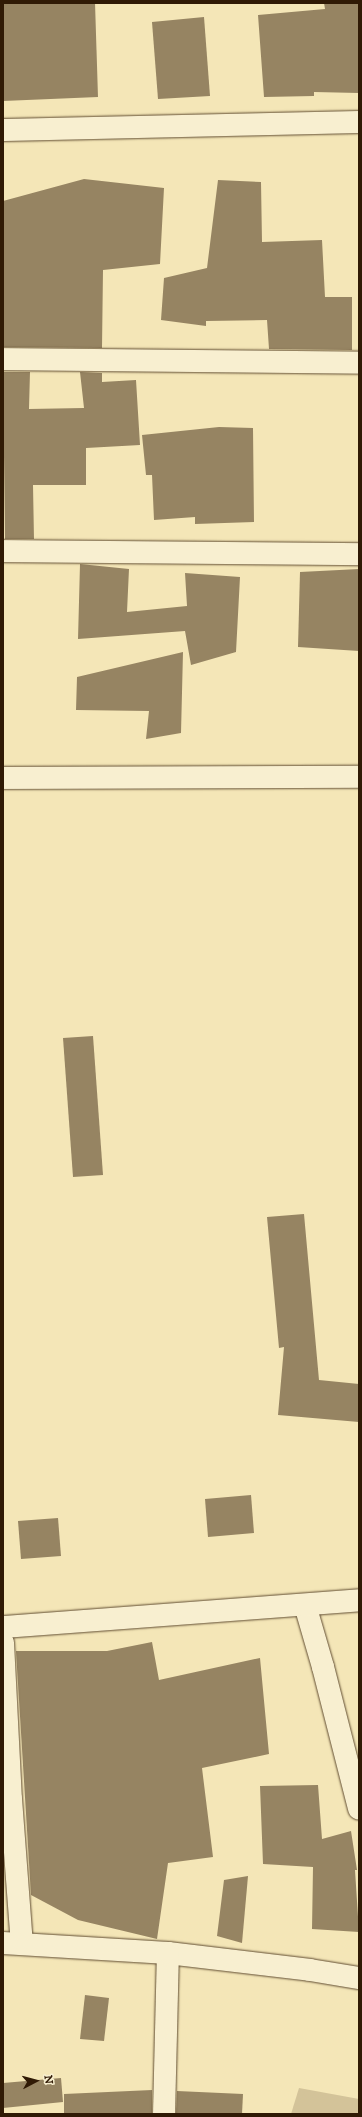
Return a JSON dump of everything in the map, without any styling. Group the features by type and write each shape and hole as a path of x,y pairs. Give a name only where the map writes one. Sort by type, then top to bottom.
{"street":[{"path":"3,130 359,122"},
{"path":"3,359 359,363"},
{"path":"3,551 359,554"},
{"path":"3,778 359,777"},
{"path":"3,1627 359,1600"},
{"path":"305,1605 323,1666 359,1808"},
{"path":"3,1643 11,1799 13,1943 168,1953 310,1970 359,1978"},
{"path":"164,2114 168,1953"}],"shaded area":[{"path":"299,2088 359,2099 359,2114 291,2114"}],"building":[{"path":"3,3 95,3 98,97 3,101"},
{"path":"324,3 359,3 359,93 314,92 314,96 264,97 258,15 325,9"},
{"path":"204,17 210,96 158,99 152,22"},
{"path":"84,179 164,188 160,264 103,270 102,348 3,347 3,201"},
{"path":"218,180 261,182 262,242 322,240 325,297 352,297 352,350 269,349 267,320 206,321 206,326 161,320 164,278 207,268"},
{"path":"3,372 30,372 29,409 84,408 80,372 102,373 102,382 136,380 140,445 86,448 86,485 33,485 34,539 5,539"},
{"path":"219,427 253,428 254,522 195,524 195,517 154,520 152,475 146,475 142,435"},
{"path":"80,564 129,569 127,612 187,606 185,573 240,577 236,652 191,665 185,631 78,639"},
{"path":"359,569 359,651 298,647 300,572"},
{"path":"183,652 181,733 146,739 149,711 76,710 77,677"},
{"path":"93,1036 103,1175 73,1177 63,1038"},
{"path":"304,1214 319,1380 359,1384 359,1422 278,1415 284,1347 279,1348 267,1217"},
{"path":"251,1495 254,1533 208,1537 205,1499"},
{"path":"58,1518 61,1556 21,1559 18,1521"},
{"path":"152,1642 159,1680 260,1658 269,1754 202,1768 213,1857 168,1863 157,1939 78,1920 31,1895 16,1651 107,1651"},
{"path":"318,1785 322,1839 351,1831 357,1870 355,1870 359,1932 312,1929 313,1867 263,1864 260,1786"},
{"path":"248,1876 242,1943 217,1936 224,1880"},
{"path":"85,1995 109,1998 104,2041 80,2039"},
{"path":"61,2078 63,2102 3,2108 3,2083"},
{"path":"152,2090 152,2114 64,2114 64,2094"},
{"path":"177,2091 243,2094 242,2114 176,2114"}]}
